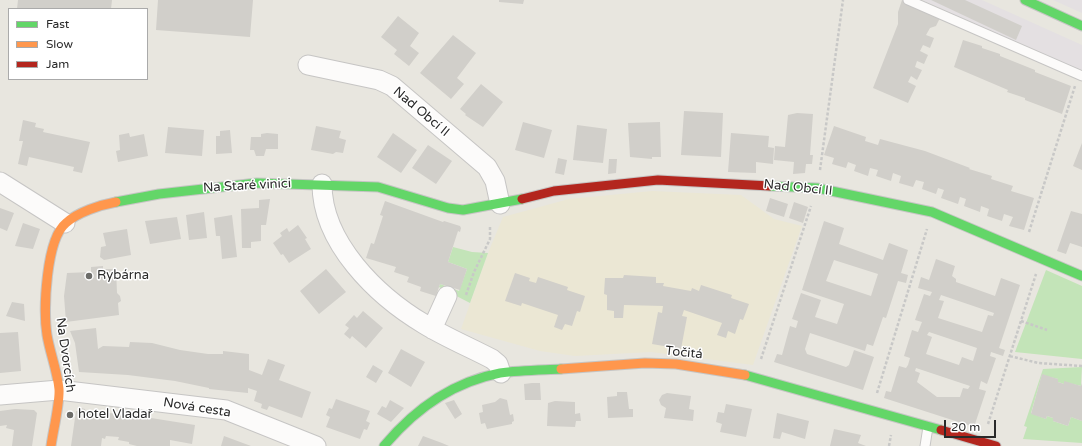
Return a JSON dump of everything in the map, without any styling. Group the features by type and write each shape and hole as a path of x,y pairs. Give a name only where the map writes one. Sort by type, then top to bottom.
{"street":[{"path":"1025,0 1082,26"},
{"name":"Nad Obcí II","path":"308,65 379,80 392,86 487,167 495,181 500,204"},
{"name":"Nad Obcí II","path":"322,184 378,187 455,210 473,210 566,190 639,181 665,180 817,188 932,212 1041,257 1082,276"},
{"path":"0,182 65,223"},
{"name":"Na Staré vinici","path":"65,223 84,212 103,205 159,194 257,183 322,184"},
{"path":"322,184 322,196 328,221 339,243 351,260 383,293 413,317 432,329 492,359 498,364 500,373"},
{"name":"Na Dvorcích","path":"51,446 59,390 47,333 47,274 53,244 60,228 65,223"},
{"path":"432,329 456,296"},
{"name":"Točitá","path":"384,446 414,414 436,398 483,377 500,373 645,363 676,364 739,374 872,410 996,446"},
{"name":"Nová cesta","path":"0,395 59,390 226,410 316,446"}],"lane":[{"path":"908,0 1080,75"},
{"path":"924,446 928,427"}],"path":[{"path":"1023,250 1080,75"},
{"path":"456,296 474,272 490,238 490,224 500,204"},
{"path":"872,410 932,212"},
{"path":"982,443 1041,257"},
{"path":"1021,321 1047,330"},
{"path":"1010,356 1038,363 1082,366"}],"shaded area":[{"path":"922,0 982,0 1082,45 1082,73"},
{"path":"1053,0 1082,0 1082,13"},
{"path":"652,191 741,195 774,219 802,226 753,365 651,352 575,356 540,351 461,329 488,253 503,217 569,199"}],"green space":[{"path":"453,247 472,252 488,253 470,303 439,287 440,284 459,291 467,269 448,262"},
{"path":"1046,270 1082,286 1082,359 1015,352"},
{"path":"1082,367 1081,386 1064,382 1064,384 1058,382 1058,379 1042,375 1031,413 1046,419 1047,416 1053,418 1053,421 1068,426 1071,417 1082,421 1082,443 1023,439 1027,427 1024,426 1043,369"}],"building":[{"path":"18,0 112,0 111,8 17,8"},
{"path":"158,0 253,0 250,37 156,30"},
{"path":"499,0 524,0 523,4 499,2"},
{"path":"902,0 940,18 936,26 930,28 926,35 934,38 930,48 923,45 920,51 928,55 924,64 917,61 915,67 922,70 917,80 911,76 908,82 916,86 908,103 873,88 898,24 898,12"},
{"path":"931,0 965,0 1022,26 1016,40"},
{"path":"398,16 419,33 410,46 419,53 409,66 394,54 397,50 381,37"},
{"path":"453,35 476,53 457,78 464,84 451,99 420,73"},
{"path":"963,40 982,46 982,48 1000,54 1000,56 1035,70 1035,72 1071,86 1062,114 1025,100 1025,98 1007,92 1008,90 954,67"},
{"path":"481,84 503,102 483,127 465,115 466,114 460,109"},
{"path":"684,111 723,113 721,157 681,155"},
{"path":"797,113 813,114 810,155 813,155 812,164 806,164 805,173 793,174 794,162 774,160 775,146 785,147 788,115"},
{"path":"23,120 36,123 35,127 44,129 43,132 90,142 82,173 73,171 74,167 29,157 27,166 18,164 23,141 19,141"},
{"path":"523,122 552,130 544,158 515,150"},
{"path":"660,122 661,157 652,157 652,159 630,157 628,123"},
{"path":"577,125 607,129 603,163 573,160"},
{"path":"316,126 341,131 339,138 346,140 343,153 336,152 333,154 311,150"},
{"path":"834,126 866,137 865,141 878,145 880,139 925,151 970,168 969,169 992,176 991,179 1013,186 1011,191 1034,198 1024,230 1009,226 1013,217 1004,214 1002,221 987,216 989,209 981,206 980,212 964,206 966,199 960,197 958,204 941,198 944,190 938,188 936,194 922,189 924,182 916,180 913,187 899,183 901,176 893,173 891,181 876,176 878,170 870,168 868,176 854,171 856,165 848,162 846,168 832,164 834,158 824,155"},
{"path":"168,127 204,130 202,156 165,153"},
{"path":"230,130 232,153 216,154 216,136 220,136 220,131"},
{"path":"129,133 130,137 144,134 148,156 118,162 116,151 120,150 119,135"},
{"path":"393,133 417,150 401,173 377,157"},
{"path":"731,133 769,136 768,147 774,148 773,164 756,162 756,173 728,172"},
{"path":"261,134 278,134 278,149 266,149 264,156 256,156 254,150 250,150 251,137 261,137"},
{"path":"1082,143 1082,170 1073,166"},
{"path":"428,145 452,161 436,184 412,168"},
{"path":"558,158 567,160 564,175 555,173"},
{"path":"609,159 617,159 616,173 608,174"},
{"path":"770,198 788,204 784,217 766,211"},
{"path":"270,199 266,225 261,225 261,241 251,242 251,248 242,248 241,209 259,208 259,200"},
{"path":"385,201 443,222 444,221 460,226 460,232 458,231 448,262 467,269 460,290 440,284 436,296 420,291 421,287 407,282 409,277 394,272 396,267 366,258 371,243 374,244 383,216 380,215"},
{"path":"794,202 808,207 803,223 789,218"},
{"path":"0,208 14,213 7,231 0,228"},
{"path":"1071,211 1082,214 1082,247 1070,243 1066,254 1057,251"},
{"path":"204,212 207,238 189,240 186,215"},
{"path":"232,215 237,257 222,259 220,236 216,236 214,218"},
{"path":"177,217 181,239 150,244 145,221"},
{"path":"824,221 844,228 839,244 883,260 889,243 908,250 901,273 908,275 906,283 898,281 886,318 883,317 873,346 867,344 865,351 810,333 805,349 807,354 846,367 849,365 854,350 874,357 863,390 774,362 777,354 782,355 790,326 796,328 798,321 792,319 801,293 821,300 815,317 837,324 844,304 802,290","holes":["834,260 878,274 871,296 826,281"]},
{"path":"23,223 40,229 33,249 15,246"},
{"path":"298,225 307,238 305,239 311,249 289,263 283,254 281,255 273,243 282,236 280,233 287,228 289,232"},
{"path":"127,229 131,255 104,260 100,257 101,247 106,246 103,233"},
{"path":"936,259 955,266 952,276 956,279 956,282 995,296 1001,278 1020,285 999,348 1005,350 1003,356 991,352 990,356 996,358 987,384 981,381 979,389 986,391 974,427 884,398 886,391 891,392 899,366 906,368 908,365 910,358 904,356 912,330 918,332 922,322 915,320 924,294 930,296 932,292 918,288 921,277 929,280","holes":["941,295 994,313 993,316 988,315 982,332 938,318 944,301 939,300","929,332 977,348 973,361 962,357 959,365 926,354 932,337 927,335","916,368 970,386 968,389 963,388 960,397 937,397 917,382 920,373 915,371"]},
{"path":"103,266 103,269 116,269 117,293 120,296 121,301 118,303 119,315 66,322 64,296 67,273 91,272 91,267"},
{"path":"326,269 346,292 319,314 300,291"},
{"path":"515,273 530,278 529,281 536,283 538,277 568,287 567,290 585,296 580,312 577,311 572,326 565,324 562,330 554,327 558,315 522,303 521,306 505,301"},
{"path":"624,275 656,277 656,283 664,283 663,286 691,291 692,288 699,291 701,285 732,295 731,298 749,304 743,320 740,319 735,334 728,331 726,338 717,335 722,323 684,310 682,316 687,317 681,349 652,344 658,312 662,313 663,306 624,305 623,318 614,318 614,311 607,310 607,295 604,294 605,278 623,278"},
{"path":"12,302 24,304 25,321 6,316"},
{"path":"363,311 383,328 366,348 352,336 350,339 344,334 349,328 345,325 354,315 357,318"},
{"path":"96,328 98,349 103,346 129,347 130,342 152,343 180,350 208,354 223,354 223,351 249,354 249,370 262,375 268,359 285,365 279,380 311,392 302,418 269,406 267,410 261,408 262,404 254,401 257,391 248,388 248,393 209,389 175,381 128,375 79,372 75,343 70,331"},
{"path":"18,332 21,371 0,373 0,333"},
{"path":"401,349 425,362 411,387 388,373"},
{"path":"373,365 383,371 376,383 366,377"},
{"path":"1042,374 1058,379 1058,382 1064,384 1064,381 1081,386 1082,383 1082,421 1071,417 1068,426 1053,421 1053,418 1047,416 1046,419 1031,414"},
{"path":"540,383 541,400 525,400 524,384"},
{"path":"617,392 627,392 629,409 633,409 633,417 608,418 607,397 617,396"},
{"path":"667,393 691,396 689,409 694,410 693,421 664,418 666,408 661,405 659,400 662,395"},
{"path":"500,398 507,400 510,415 513,414 514,421 512,424 487,429 485,423 481,424 479,413 483,412 482,405 495,402"},
{"path":"336,399 370,411 366,421 370,423 367,430 364,429 360,439 326,427 330,417 326,415 329,408 332,409"},
{"path":"390,400 404,408 391,422 377,414 382,406 386,408"},
{"path":"454,400 462,414 455,419 445,403"},
{"path":"555,401 575,402 575,414 580,413 581,421 576,421 575,427 547,426 548,403"},
{"path":"726,404 752,409 746,437 720,432 722,424 716,422 718,412 724,413"},
{"path":"81,408 85,409 86,412 126,414 195,425 192,444 170,440 170,446 137,446 129,444 129,442 118,440 119,437 106,436 105,439 102,438 101,446 71,446 76,411 79,411"},
{"path":"15,409 34,410 37,413 32,446 12,446 14,430 6,428 7,425 0,426 0,411"},
{"path":"777,413 809,421 805,439 782,432 780,439 773,438"},
{"path":"834,429 861,435 858,443 866,446 830,446"},
{"path":"224,436 251,446 221,446"},
{"path":"423,436 442,443 449,446 418,446"}],"traffic: fast":[{"path":"1025,0 1082,26"},
{"path":"116,202 159,194 257,183 378,187 448,208 463,210 522,199"},
{"path":"770,186 817,188 932,212 1082,276"},
{"path":"384,446 421,409 466,383 500,373 561,369"},
{"path":"745,375 941,430"}],"traffic: slow":[{"path":"51,446 59,389 46,324 45,309 50,259 59,231 66,223 90,210 116,202"},
{"path":"561,369 645,363 676,364 745,375"}],"traffic: jam":[{"path":"522,199 554,191 658,180 770,186"},
{"path":"941,430 996,446"}],"place":[{"name":"Rybárna","path":"89,276"},
{"name":"hotel Vladař","path":"70,415"}]}
